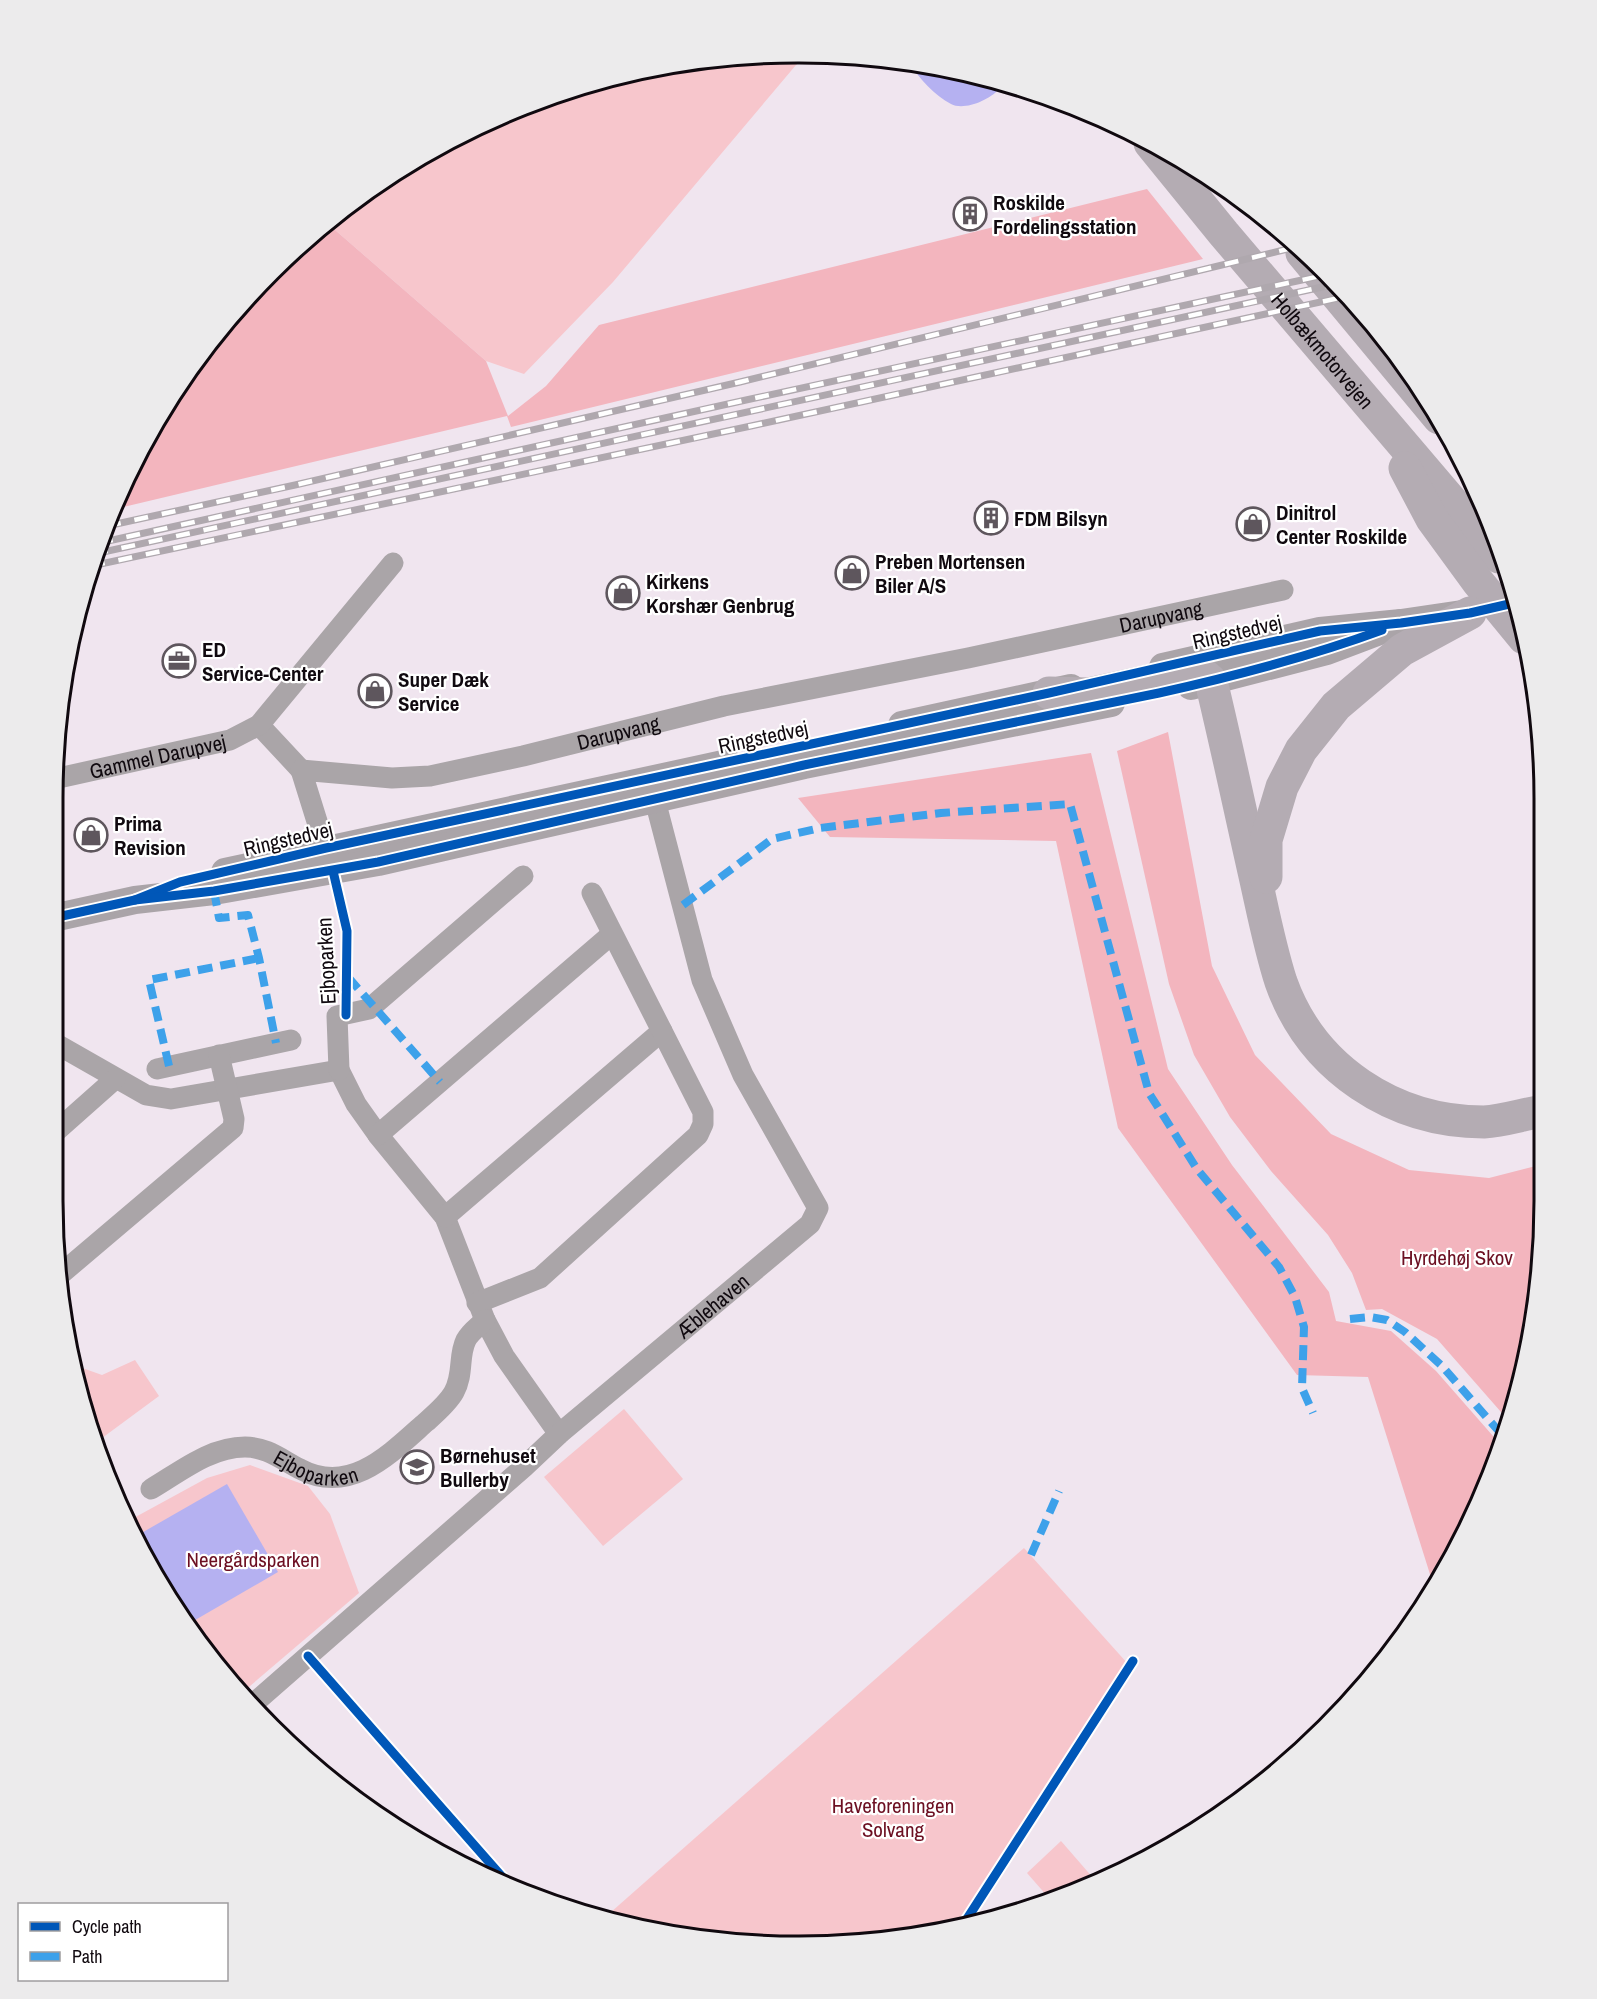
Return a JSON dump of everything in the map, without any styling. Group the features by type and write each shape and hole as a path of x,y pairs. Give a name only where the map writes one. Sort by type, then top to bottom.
{"highway":[{"name":"Holbækmotorvejen","path":"1165,161 1489,545"},
{"path":"1381,420 1474,597 1514,627"},
{"path":"1265,921 1266,840 1282,788 1301,750 1335,706 1394,656 1474,597"},
{"path":"1049,693 1088,694 1179,674 1204,675 1211,681 1265,921 1282,983 1305,1030 1340,1071 1383,1100 1433,1118 1486,1122 1534,1113"}],"street":[{"name":"Gammel Darupvej","path":"64,777 230,740 260,725 393,563"},
{"name":"Darupvang","path":"300,770 392,778 430,776 524,756 724,706 968,658 1283,590"},
{"name":"Ringstedvej","path":"652,790 804,765 1211,681 1327,651 1474,597"},
{"name":"Ringstedvej","path":"63,916 135,900 214,891 329,860 652,790 1049,693 1320,631 1401,623"},
{"path":"260,725 300,770 329,860"},
{"name":"Æblehaven","path":"258,1699 559,1434 810,1224 818,1208 743,1075 702,980 652,790"},
{"name":"Ejboparken","path":"523,876 369,1009 337,1016 339,1070 356,1104 378,1135 445,1217 481,1311 504,1356 559,1434"},
{"name":"Ejboparken","path":"151,1489 207,1456 226,1449 247,1447 273,1453 301,1470 336,1479 355,1475 377,1464 427,1421 453,1394 461,1374 462,1353 466,1339 481,1311 540,1278 698,1135 703,1124 703,1112 592,893"},
{"path":"378,1135 612,934"},
{"path":"445,1217 662,1031"},
{"path":"157,1068 291,1040"},
{"path":"63,1048 146,1095 171,1099 339,1070"},
{"path":"67,1269 233,1128 234,1119 219,1055"},
{"path":"63,1125 115,1079"}],"green space":[{"path":"799,63 613,282 524,374 486,361 334,229 390,187 431,162 473,139 562,102 608,88 702,69"},
{"path":"1147,189 1203,259 511,427 507,416 124,507 162,431 187,390 215,351 278,278 334,229 486,361 508,416 546,386 599,325"},
{"name":"Hyrdehøj Skov","path":"1168,732 1212,966 1255,1055 1331,1134 1409,1170 1489,1178 1534,1167 1528,1297 1520,1344 1502,1413 1437,1339 1382,1309 1366,1310 1352,1273 1328,1235 1271,1171 1230,1117 1194,1055 1169,984 1117,751"},
{"path":"1091,753 1168,1069 1232,1165 1329,1292 1336,1321 1391,1331 1436,1371 1495,1438 1458,1526 1430,1576 1368,1377 1297,1375 1118,1128 1056,841 830,837 798,798"},
{"path":"135,1360 159,1396 102,1438 83,1368 102,1375"},
{"path":"624,1409 683,1479 603,1546 544,1477"},
{"name":"Neergårdsparken","path":"250,1465 308,1486 330,1514 359,1593 248,1688 215,1648 187,1609 135,1517 207,1478"},
{"name":"Haveforeningen Solvang","path":"1024,1548 1128,1664 967,1916 895,1930 798,1936 702,1930 611,1912"},
{"path":"1061,1841 1091,1875 1045,1893 1027,1873"}],"shaded area":[{"path":"917,73 997,91 976,103 956,106 933,92"},
{"path":"227,1484 278,1572 195,1620 143,1532"}],"railway":[{"path":"116,524 740,382 1287,249"},
{"path":"110,541 1317,277"},
{"path":"106,551 1326,286"},
{"path":"101,564 1337,298"}],"marked path":[{"path":"683,905 772,839 820,828 941,813 1070,804 1149,1093 1197,1169 1279,1267 1295,1297 1304,1327 1302,1388 1313,1413"},
{"path":"214,891 219,918 248,915 276,1043"},
{"path":"169,1066 149,980 259,958"},
{"path":"348,977 440,1082"},
{"path":"1350,1319 1370,1317 1387,1320 1405,1332 1442,1366 1497,1429"},
{"path":"1031,1555 1059,1491"}],"cycle path":[{"path":"135,900 180,882 326,848 1049,693 1320,631 1401,623 1470,613 1508,604"},
{"path":"63,916 135,900 214,891 378,862 804,765 1159,693 1272,665 1382,630"},
{"path":"333,871 347,931 346,1015"},
{"path":"308,1656 497,1871"},
{"path":"969,1916 1133,1661"}],"place":[{"name":"Roskilde Fordelingsstation","path":"970,214"},
{"name":"FDM Bilsyn","path":"991,518"},
{"name":"Dinitrol Center Roskilde","path":"1253,524"},
{"name":"Preben Mortensen Biler A/S","path":"852,573"},
{"name":"Kirkens Korshær Genbrug","path":"623,593"},
{"name":"ED Service-Center","path":"179,661"},
{"name":"Super Dæk Service","path":"375,691"},
{"name":"Prima Revision","path":"91,835"},
{"name":"Børnehuset Bullerby","path":"417,1467"}]}
